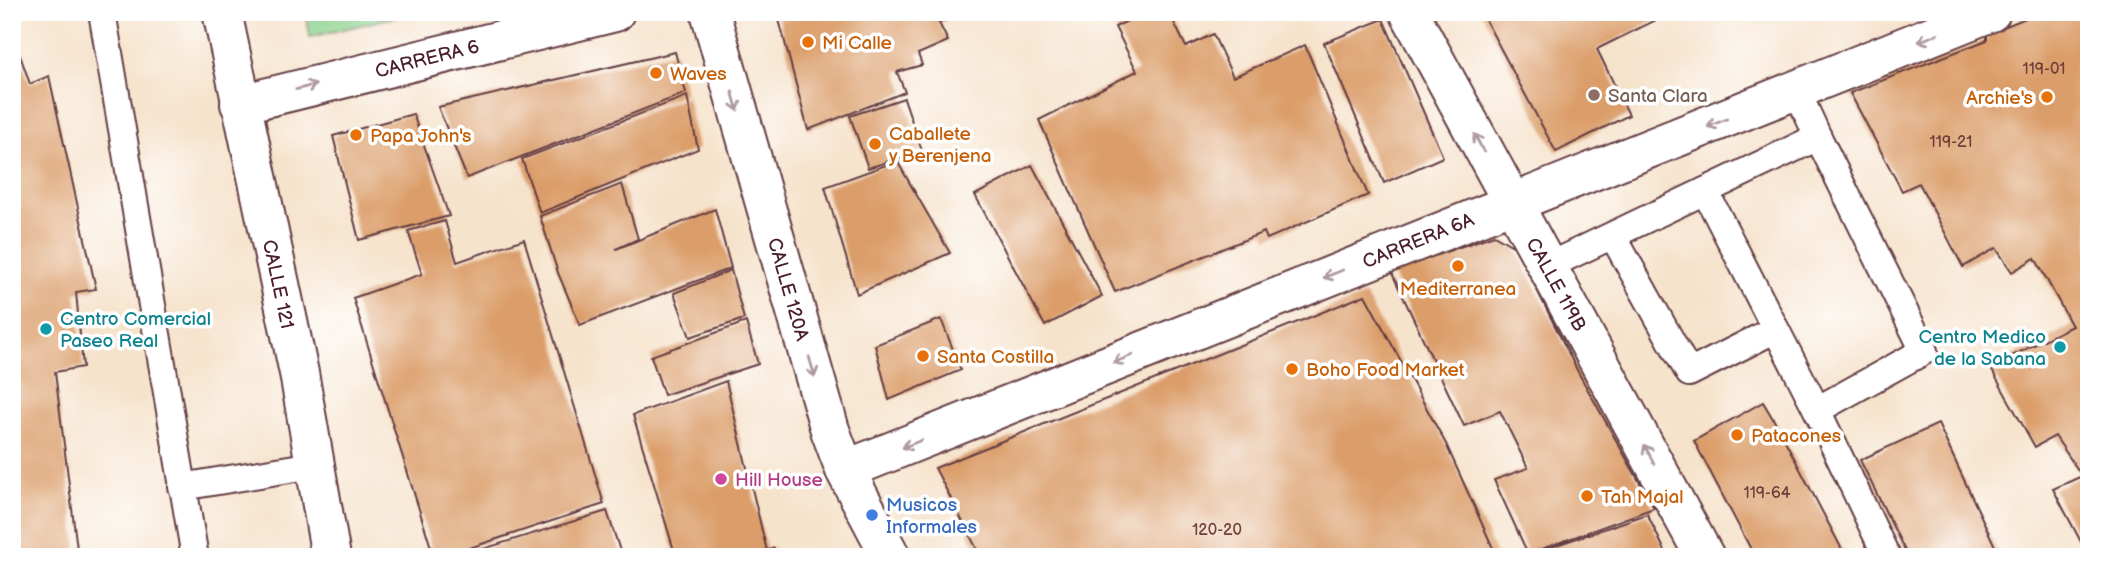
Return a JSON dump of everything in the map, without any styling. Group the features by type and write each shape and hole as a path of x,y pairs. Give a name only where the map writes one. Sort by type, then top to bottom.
{"street":[{"name":"CALLE 121","path":"222,12 299,373 331,557"},
{"name":"CARRERA 6","path":"240,104 615,12"},
{"name":"CALLE 120A","path":"710,12 830,430 845,470 891,557"},
{"name":"CALLE 119B","path":"1409,12 1705,557"},
{"name":"CARRERA 6A","path":"845,470 1991,12"}],"lane":[{"path":"102,12 195,557"},
{"path":"1797,91 1924,351 1817,410"},
{"path":"1548,266 1818,137"},
{"path":"1705,191 1817,410 1887,557"},
{"path":"1613,236 1689,373 1774,330"},
{"path":"182,487 313,465"}],"green space":[{"path":"306,12 415,12 310,37"}],"building":[{"path":"777,12 964,12 939,23 948,41 918,54 922,65 897,72 905,92 808,130"},
{"path":"1145,12 1169,12 1186,47 1213,34 1233,77 1305,45 1368,195 1267,239 1264,232 1115,292 1039,120 1137,71 1115,27"},
{"path":"1481,12 1672,12 1597,49 1629,115 1556,152"},
{"path":"2040,12 2089,15 2089,557 2053,489 2082,476 2055,436 2035,447 1990,367 2072,326 2035,258 2012,272 1996,248 1963,267 1919,183 1902,191 1850,93 1987,40 1987,34"},
{"path":"1383,19 1443,157 1384,183 1324,43"},
{"name":"Centro Comercial Paseo Real","path":"12,32 30,84 49,76 96,289 76,292 83,367 55,372 78,557 12,557"},
{"path":"675,52 686,93 467,178 438,107"},
{"path":"687,96 698,149 540,213 522,159"},
{"path":"904,98 922,151 868,168 850,116"},
{"path":"413,114 449,216 359,240 333,136"},
{"path":"897,161 950,253 857,294 825,187"},
{"path":"1032,165 1102,296 1045,326 975,195"},
{"path":"622,184 638,239 616,249 715,209 731,268 580,325 558,273 540,216"},
{"path":"445,221 457,262 524,239 604,504 442,557 434,557 353,298 422,274 408,231"},
{"path":"1494,235 1516,248 1578,372 1654,508 1528,554 1494,480 1528,468 1500,411 1464,426 1391,271"},
{"path":"731,270 744,319 690,337 674,293"},
{"name":"Boho Food Market","path":"1365,295 1446,444 1497,557 981,557 935,468"},
{"path":"941,319 961,370 889,400 875,345"},
{"path":"746,322 758,364 664,395 651,356"},
{"path":"726,381 767,551 774,548 777,557 757,557 764,552 754,557 676,557 633,415"},
{"path":"1763,402 1846,557 1755,557 1694,441"},
{"path":"1938,424 2000,557 1908,557 1860,460"},
{"path":"607,511 622,557 460,557 460,556"},
{"path":"1647,514 1668,557 1525,557 1525,556"}],"place":[{"name":"Mi Calle","path":"808,42"},
{"name":"Waves","path":"656,73"},
{"name":"Santa Clara","path":"1594,95"},
{"name":"Archie's","path":"2047,97"},
{"name":"Papa John's","path":"356,135"},
{"name":"Caballete y Berenjena","path":"875,144"},
{"name":"Mediterranea","path":"1458,266"},
{"name":"Centro Comercial Paseo Real","path":"46,329"},
{"name":"Centro Medico de la Sabana","path":"2060,347"},
{"name":"Santa Costilla","path":"923,356"},
{"name":"Boho Food Market","path":"1292,369"},
{"name":"Patacones","path":"1737,435"},
{"name":"Hill House","path":"721,479"},
{"name":"Tah Majal","path":"1587,496"},
{"name":"Musicos Informales","path":"872,515"}]}
